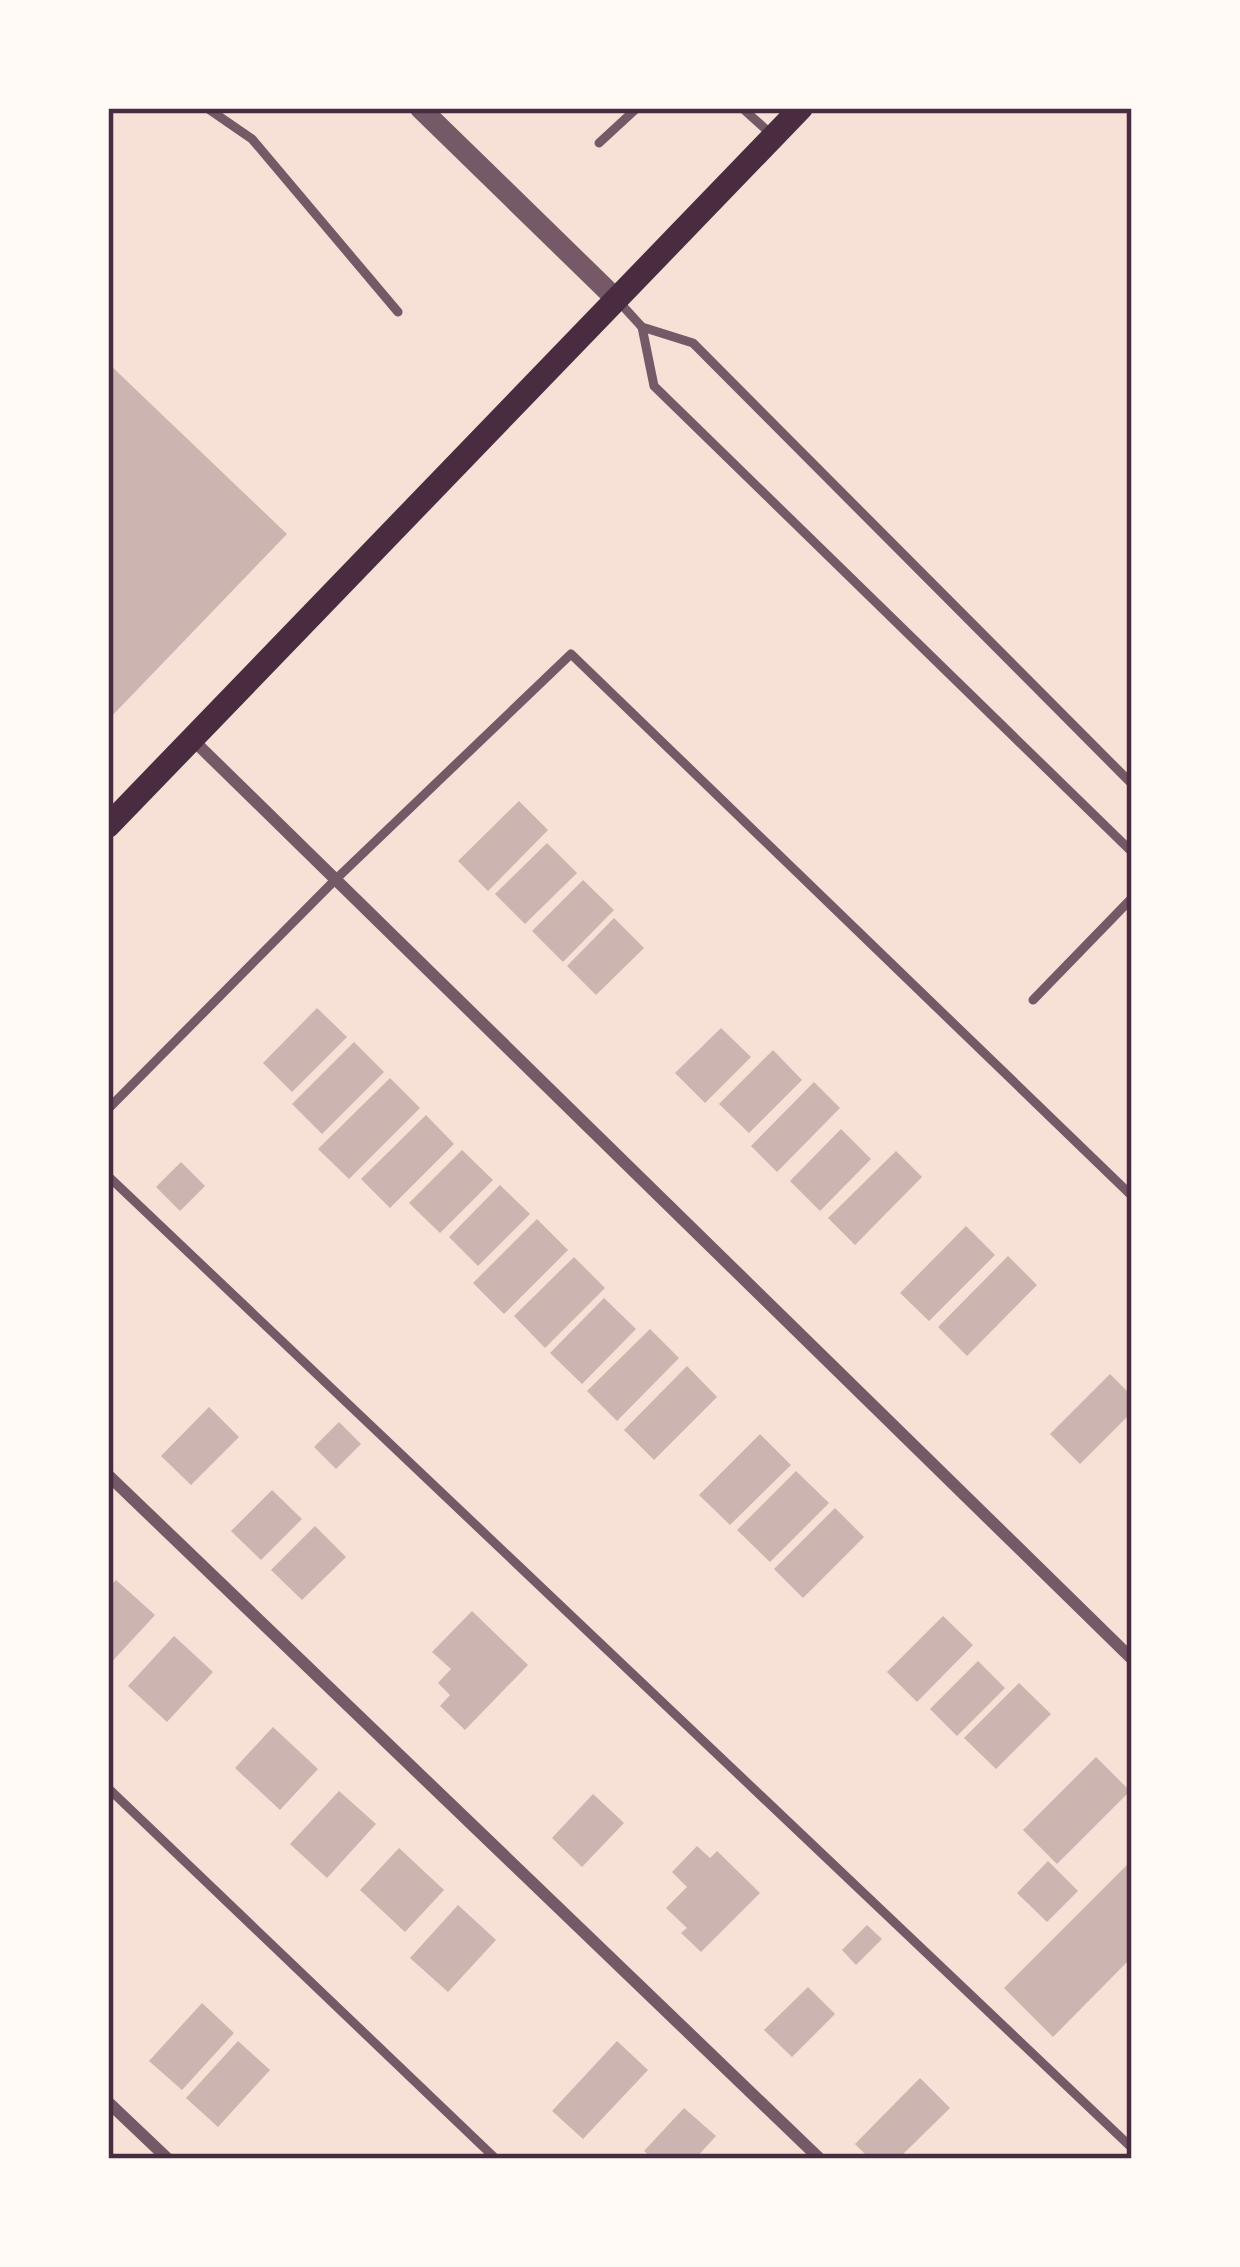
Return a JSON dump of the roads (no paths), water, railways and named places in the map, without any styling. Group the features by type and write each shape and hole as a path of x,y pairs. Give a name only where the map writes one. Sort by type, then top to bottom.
{"main road":[{"path":"108,826 801,108"}],"street":[{"path":"420,108 616,299"},
{"path":"193,740 1132,1659"},
{"path":"108,1475 820,2159"},
{"path":"108,2102 168,2159"}],"lane":[{"path":"207,108 252,139 398,312"},
{"path":"599,143 637,108"},
{"path":"742,108 774,136"},
{"path":"616,299 642,327 693,343 1132,784"},
{"path":"642,327 654,386 1132,852"},
{"path":"108,1109 334,881 571,654 1132,1196"},
{"path":"1033,1000 1132,898"},
{"path":"108,1176 1132,2148"},
{"path":"108,1788 496,2159"}]}
